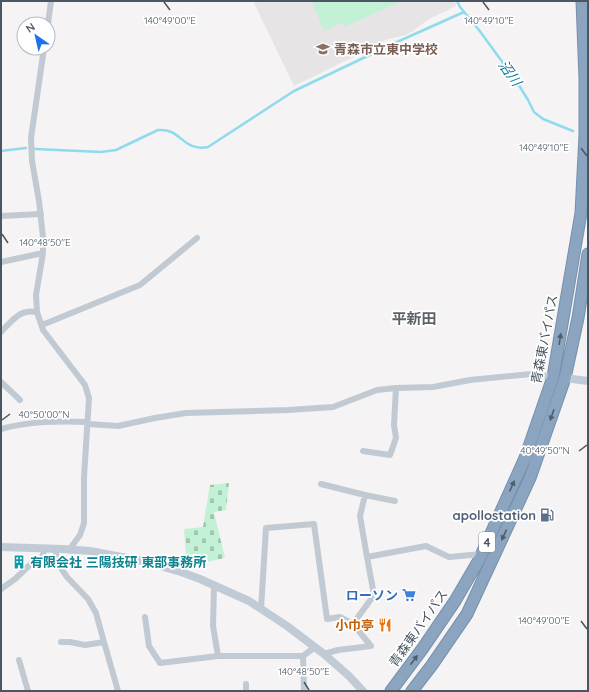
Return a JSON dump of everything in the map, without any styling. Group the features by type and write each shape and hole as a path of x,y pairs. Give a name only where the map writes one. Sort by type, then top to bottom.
{"highway":[{"name":"青森東バイパス","path":"391,691 455,601 482,554 559,378 581,213 585,135 585,79 582,1"},
{"name":"青森東バイパス","path":"412,691 467,614 530,478 578,318 588,254"}],"street":[{"path":"49,16 51,1"},
{"path":"43,56 31,138 32,161 41,214 43,237 43,253 36,295 37,312 43,330 86,385 89,398 84,477 84,523 80,535 69,550"},
{"path":"1,216 41,214"},
{"path":"42,325 140,285 197,238"},
{"path":"1,262 43,253"},
{"path":"1,332 18,316 26,312 37,312"},
{"path":"1,429 24,424 65,421 118,426 186,413 333,407 377,390 433,387 470,380 531,374 588,381"},
{"path":"1,382 20,400"},
{"path":"363,451 390,455 396,438 394,425 396,388"},
{"path":"321,484 395,501"},
{"path":"353,624 374,595 360,516 365,495"},
{"path":"261,609 266,528 314,524 327,619 340,617 353,624 370,646 338,650 324,654"},
{"path":"367,557 426,546 449,558 482,554"},
{"path":"1,547 90,551 143,561 200,579 249,601 288,626 324,654 349,676 363,691"},
{"path":"1,589 15,579 33,562 42,557 45,549"},
{"path":"56,549 56,557 59,565 67,577 88,599 96,613 118,691"},
{"path":"214,585 213,626 218,656"},
{"path":"145,617 149,646 160,663 218,656 303,656 315,647"},
{"path":"61,642 85,645 104,642"},
{"path":"303,656 304,691"},
{"path":"18,660 28,691"},
{"path":"246,684 246,691"}],"shaded area":[{"name":"青森市立東中学校","path":"253,1 455,1 456,6 429,19 407,35 388,39 294,86"}],"green space":[{"path":"312,1 402,1 344,27 341,22 324,31"},
{"path":"229,483 226,510 214,512 225,558 197,564 195,554 186,555 184,529 203,527 210,485"}],"waterway":[{"name":"沼川","path":"457,1 517,82 534,112 543,119 573,131"},
{"path":"35,149 101,152 116,150 158,130 166,130 193,146 199,148 208,147 294,91 464,12"},
{"path":"1,151 26,148"}],"place":[{"name":"青森市立東中学校","path":"323,49"},
{"name":"apollostation","path":"547,515"},
{"name":"有限会社 三陽技研 東部事務所","path":"19,562"},
{"name":"ローソン","path":"409,595"},
{"name":"小巾亭","path":"385,625"}],"district":[{"name":"平新田","path":"414,318"}]}
